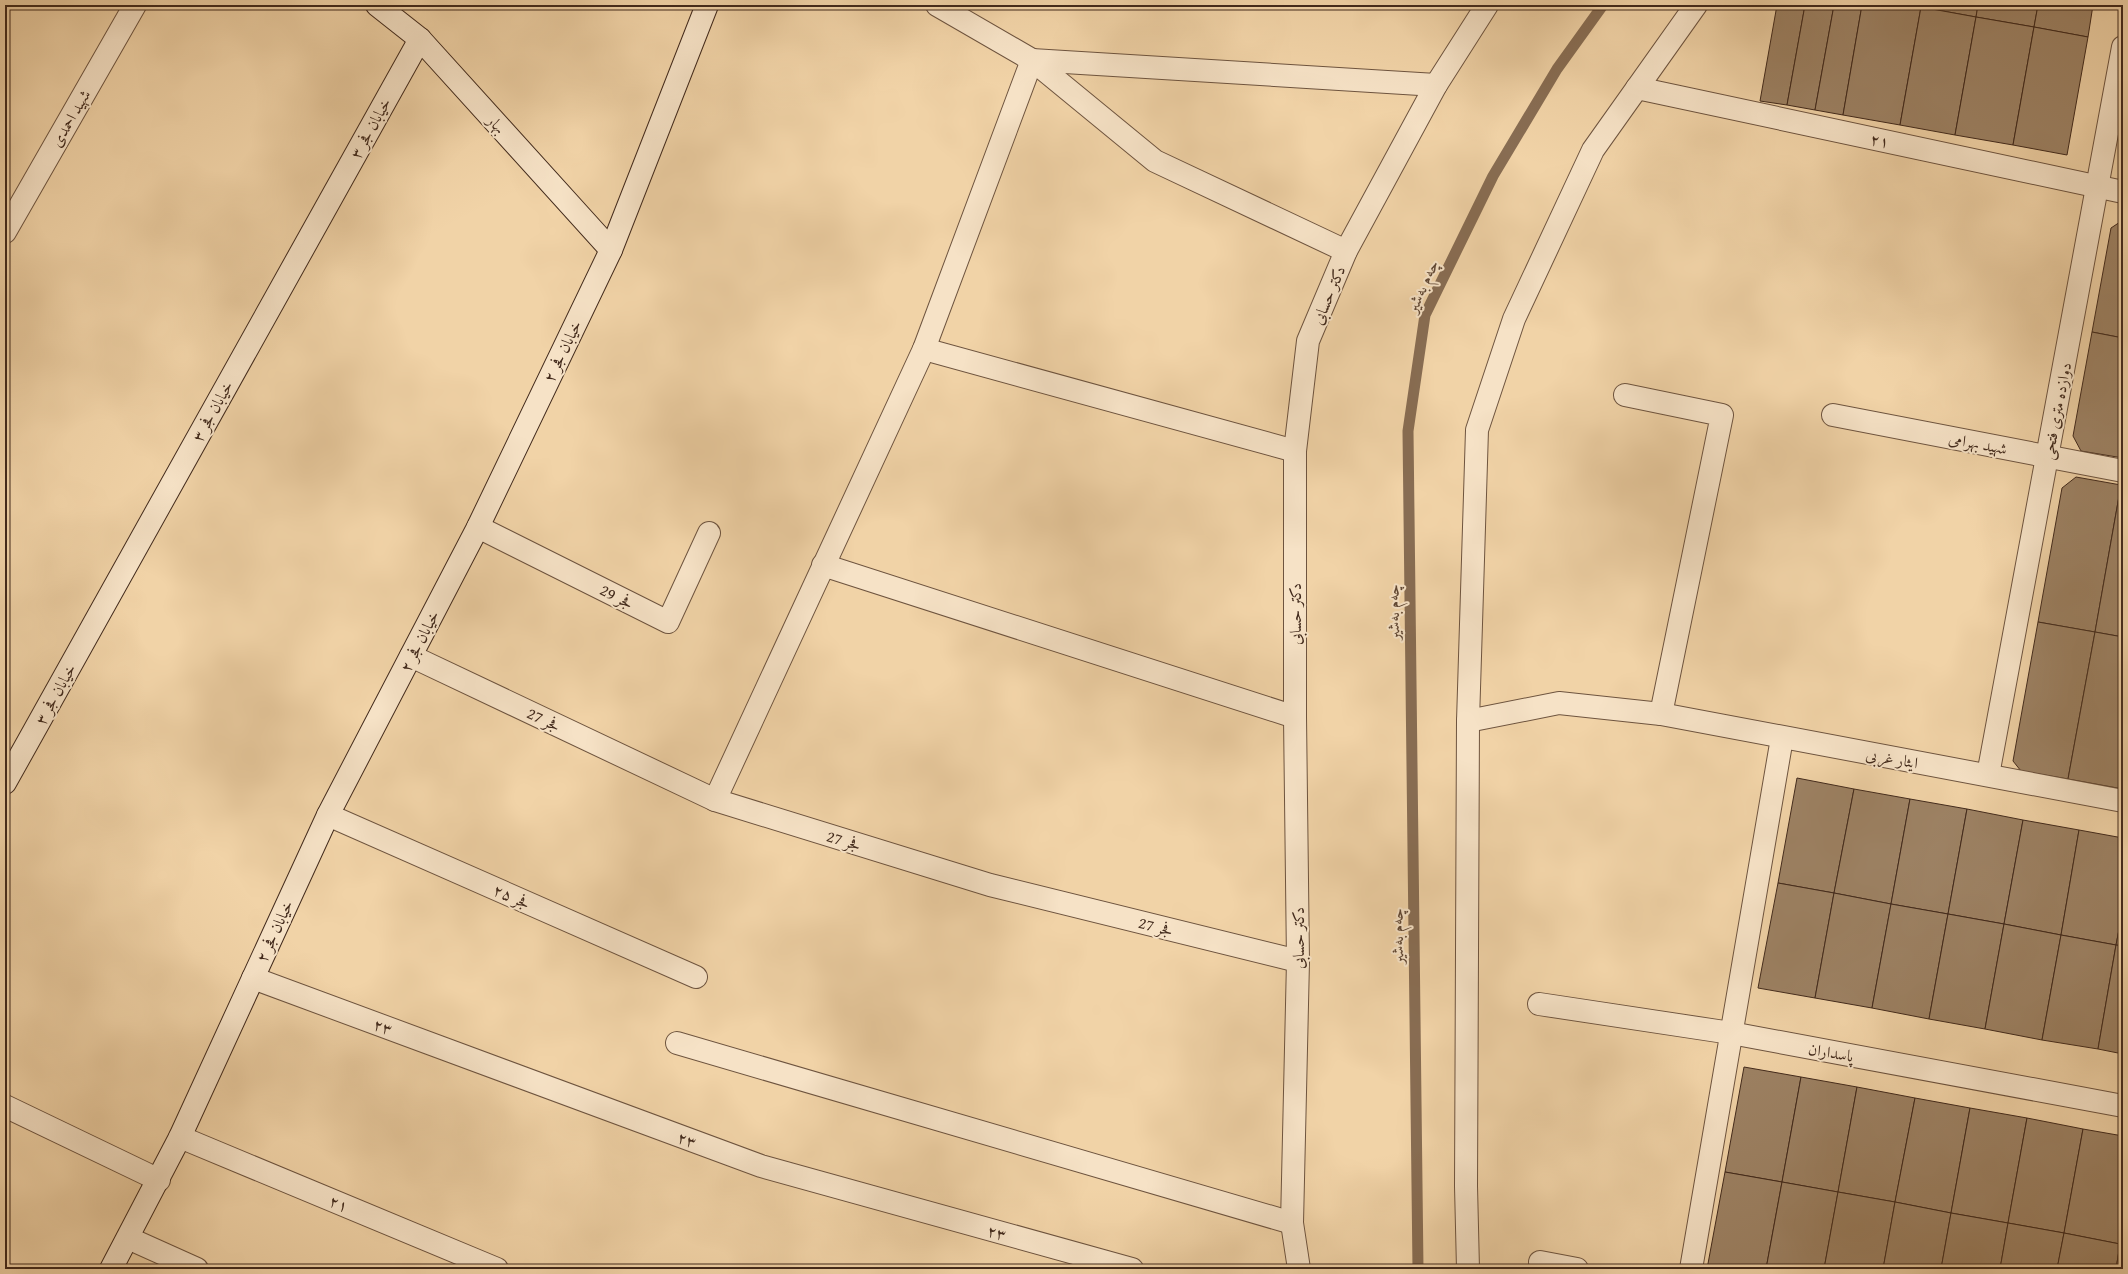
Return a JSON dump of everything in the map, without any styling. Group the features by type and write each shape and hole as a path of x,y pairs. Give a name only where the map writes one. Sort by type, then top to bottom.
{"street":[{"name":"شهید احمدی","path":"5,232 135,5"},
{"name":"بهار","path":"377,5 420,39 611,250"},
{"name":"خیابان فجر ۲","path":"111,1269 159,1180 180,1137 328,815 478,527 611,250 707,5"},
{"path":"937,5 1032,60 1155,161 1346,251"},
{"name":"دکتر حسابی","path":"1299,1269 1292,1223 1298,961 1295,717 1295,451 1308,341 1346,251 1436,85 1487,5"},
{"path":"1468,1269 1466,1186 1468,721 1478,430 1514,319 1593,150 1696,5"},
{"name":"خیابان فجر ۳","path":"5,783 420,39"},
{"name":"دوازده متری فتحی","path":"1988,775 2123,47"},
{"path":"1032,60 1436,85"},
{"path":"715,800 924,349 1032,60"},
{"name":"۲۱","path":"1637,88 2123,192"},
{"path":"924,349 1295,451"},
{"path":"1625,395 1722,415 1661,714"},
{"name":"شهید بهرامی","path":"1833,415 2123,471"},
{"name":"فجر 29","path":"478,527 668,622 709,533"},
{"path":"823,565 1295,717"},
{"name":"فجر 27","path":"411,656 715,800 990,885 1298,961"},
{"name":"ایثار غربی","path":"1468,721 1559,703 1661,714 2123,801"},
{"path":"1691,1269 1782,738"},
{"name":"فجر ۲۵","path":"328,815 696,977"},
{"name":"۲۳","path":"252,978 761,1166 1132,1269"},
{"name":"پاسداران","path":"1539,1004 1731,1033 2123,1106"},
{"path":"677,1043 1292,1223"},
{"path":"5,1106 159,1180"},
{"name":"۲۱","path":"180,1137 497,1269"},
{"path":"128,1238 197,1269"},
{"path":"1540,1262 1577,1269"}],"building":[{"path":"1777,5 1805,5 1787,105 1760,101"},
{"path":"1805,5 1834,5 1815,110 1787,105"},
{"path":"1834,5 1862,5 1843,115 1815,110"},
{"path":"1862,5 1921,7 1900,125 1843,115"},
{"path":"1921,5 1978,5 1976,17 1921,7"},
{"path":"1978,5 2038,5 2034,27 1976,17"},
{"path":"2038,5 2093,5 2088,37 2034,27"},
{"path":"1921,7 1976,17 1955,135 1900,125"},
{"path":"1976,17 2034,27 2013,145 1955,135"},
{"path":"2034,27 2088,37 2067,155 2013,145"},
{"path":"2120,222 2123,222 2123,338 2092,332 2111,228"},
{"path":"2092,332 2123,338 2123,458 2081,451 2073,436"},
{"path":"2076,477 2121,485 2095,632 2038,622 2062,488"},
{"path":"2121,485 2123,486 2123,637 2095,632"},
{"path":"2038,622 2095,632 2068,779 2021,771 2013,761"},
{"path":"2095,632 2123,637 2123,789 2068,779"},
{"path":"1797,778 1854,789 1834,893 1778,883"},
{"path":"1854,789 1910,799 1891,904 1834,893"},
{"path":"1910,799 1967,809 1948,914 1891,904"},
{"path":"1967,809 2023,820 2004,924 1948,914"},
{"path":"2023,820 2079,830 2061,935 2004,924"},
{"path":"2079,830 2123,838 2123,909 2116,945 2061,935"},
{"path":"1778,883 1834,893 1815,998 1758,988"},
{"path":"1834,893 1891,904 1872,1008 1815,998"},
{"path":"1891,904 1948,914 1929,1019 1872,1008"},
{"path":"2123,909 2123,946 2116,945"},
{"path":"1948,914 2004,924 1985,1029 1929,1019"},
{"path":"2004,924 2061,935 2042,1040 1985,1029"},
{"path":"2061,935 2116,945 2098,1049 2042,1040"},
{"path":"2116,945 2123,946 2123,1054 2098,1049"},
{"path":"1744,1067 1801,1077 1782,1182 1725,1172"},
{"path":"1801,1077 1857,1087 1838,1192 1782,1182"},
{"path":"1857,1087 1915,1098 1895,1202 1838,1192"},
{"path":"1915,1098 1970,1108 1951,1213 1895,1202"},
{"path":"1970,1108 2027,1118 2008,1223 1951,1213"},
{"path":"2027,1118 2083,1129 2064,1233 2008,1223"},
{"path":"2083,1129 2123,1136 2123,1229 2120,1244 2064,1233"},
{"path":"1725,1172 1782,1182 1766,1269 1707,1269"},
{"path":"1782,1182 1838,1192 1824,1269 1766,1269"},
{"path":"1838,1192 1895,1202 1883,1269 1824,1269"},
{"path":"1895,1202 1951,1213 1941,1269 1883,1269"},
{"path":"1951,1213 2008,1223 2000,1269 1941,1269"},
{"path":"2008,1223 2064,1233 2057,1269 2000,1269"},
{"path":"2064,1233 2120,1244 2116,1269 2057,1269"},
{"path":"2120,1244 2123,1244 2123,1269 2116,1269"}],"waterway":[{"name":"چەم بەشیر","path":"1418,1269 1408,431 1425,315 1493,176 1557,69 1603,5"}]}
